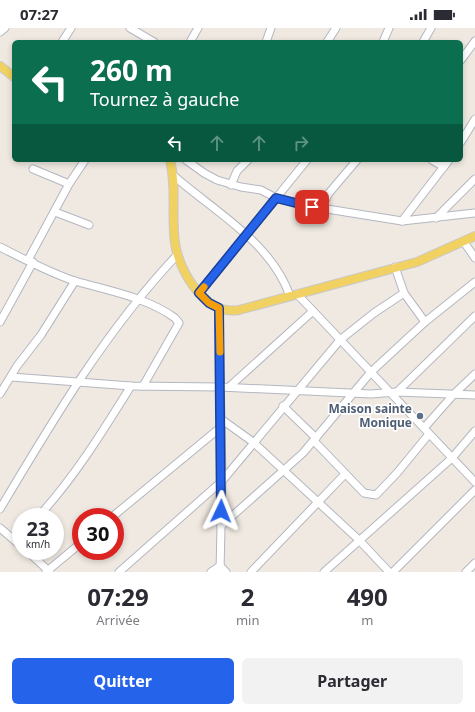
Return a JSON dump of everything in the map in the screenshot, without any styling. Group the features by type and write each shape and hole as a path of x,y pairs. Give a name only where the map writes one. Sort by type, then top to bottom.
{"main road":[{"path":"0,66 12,76"},
{"path":"170,162 174,176 174,230 178,254 199,293 209,303 232,312 427,258 475,236"}],"street":[{"path":"0,32 5,28"},
{"path":"63,40 72,28"},
{"path":"130,28 151,40"},
{"path":"191,40 198,28"},
{"path":"267,40 271,28"},
{"path":"328,40 336,28"},
{"path":"384,40 388,28"},
{"path":"424,40 431,28"},
{"path":"463,57 475,41"},
{"path":"463,139 475,119"},
{"path":"0,322 69,184 84,162"},
{"path":"189,162 204,173 231,185 261,190 276,198 302,205 402,221 475,214"},
{"path":"231,185 237,172 246,162"},
{"path":"199,293 305,162"},
{"path":"321,208 329,193 355,162"},
{"path":"435,162 444,167"},
{"path":"402,221 448,162"},
{"path":"33,169 69,184"},
{"path":"174,176 246,235 266,254 294,295 313,311 393,393 429,434 475,482"},
{"path":"436,218 475,179"},
{"path":"55,212 89,225"},
{"path":"464,242 475,258"},
{"path":"0,247 75,281 103,287 137,299 172,316 178,324 143,386"},
{"path":"0,509 67,397 137,299 178,254"},
{"path":"394,267 404,293 424,322"},
{"path":"1,391 41,335 75,281"},
{"path":"221,526 283,471 315,440 371,372 424,322 475,282"},
{"path":"119,572 222,481 283,406 340,340 374,313 404,293"},
{"path":"219,308 222,481 220,569"},
{"path":"229,387 313,311"},
{"path":"393,393 475,316"},
{"path":"424,428 454,394 475,374"},
{"path":"11,377 131,386 229,387 353,394 393,393 475,395"},
{"path":"46,508 60,492 101,434 131,386"},
{"path":"283,406 345,474 367,494 379,494 429,434"},
{"path":"221,423 253,442 359,540 389,572"},
{"path":"122,508 221,423"},
{"path":"324,572 452,458 475,431"},
{"path":"251,572 345,474"},
{"path":"393,572 475,490"},
{"path":"0,528 12,538"},
{"path":"36,560 48,571 72,551"},
{"path":"466,572 475,563"},
{"path":"211,572 220,569 226,572"}],"slow traffic":[{"path":"204,287 199,293 209,303 219,308 220,352"}],"place":[{"name":"Maison sainte Monique","path":"420,416"}],"route":[{"path":"221,511 222,481 219,308 209,303 199,293 276,198 312,207"}]}
